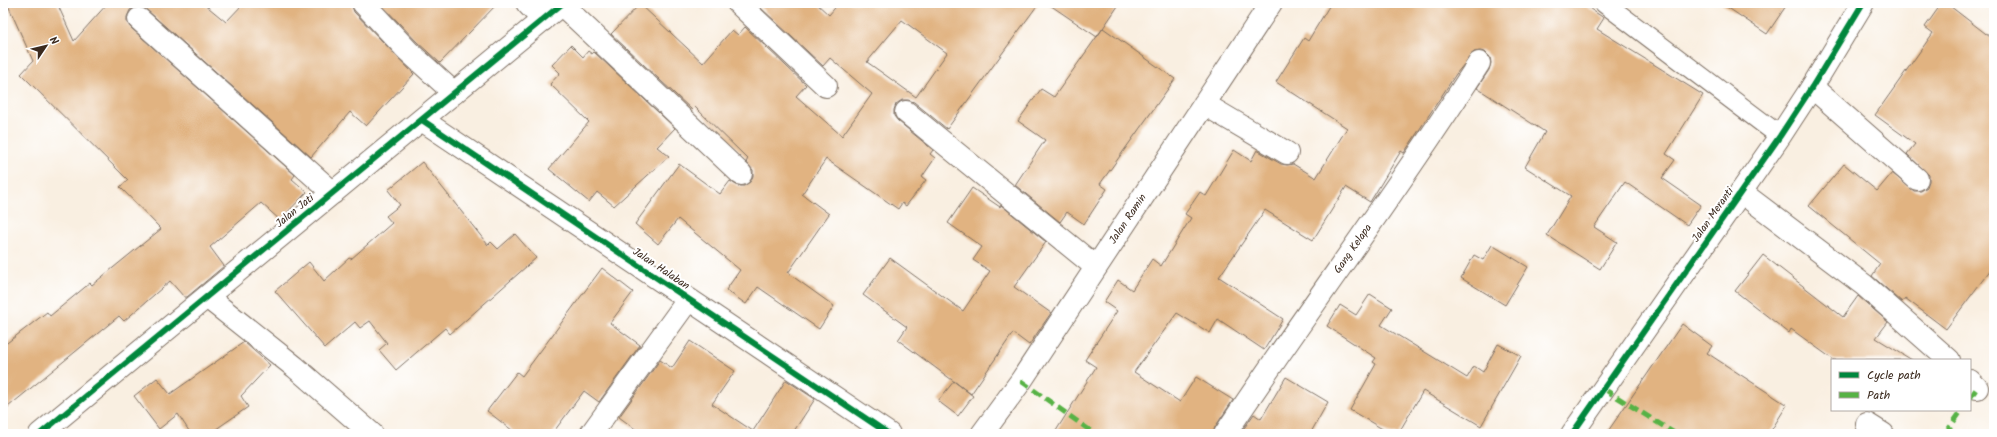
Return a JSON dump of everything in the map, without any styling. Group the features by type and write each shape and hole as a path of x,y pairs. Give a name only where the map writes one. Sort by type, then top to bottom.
{"street":[{"path":"363,3 408,52 454,93"},
{"path":"527,3 543,20"},
{"path":"738,3 826,86"},
{"name":"Jalan Ramin","path":"982,434 1020,381 1271,3"},
{"name":"Jalan Meranti","path":"1572,434 1780,136 1812,87 1863,3"},
{"path":"562,4 741,174"},
{"name":"Jalan Jati","path":"40,434 562,4"},
{"path":"139,19 333,193"},
{"name":"Gang Kelapa","path":"1225,434 1269,368 1401,183 1479,63"},
{"path":"1812,87 1917,179"},
{"path":"1204,104 1287,153"},
{"path":"906,112 1096,267"},
{"name":"Jalan Halaban","path":"422,120 889,434"},
{"path":"1741,192 1864,285 1948,359"},
{"path":"206,297 295,368 372,434"},
{"path":"591,434 688,300"}],"lane":[{"path":"1604,3 1780,136"}],"building":[{"path":"7,3 57,3 74,41 108,3 203,3 226,22 244,3 351,3 354,12 414,74 366,126 350,112 311,157 147,10 141,7 135,7 130,10 127,17 127,23 131,28 295,175 292,179 307,192 280,220 261,203 210,247 224,266 187,297 184,297 170,281 124,321 119,316 3,411 3,346 47,312 50,316 90,283 92,285 161,229 120,187 128,180 21,74 33,61"},
{"path":"380,3 498,3 440,63 417,42"},
{"path":"765,3 816,3 829,15 839,3 1039,3 947,129 914,102 902,100 896,104 894,116 933,150 930,154 935,158 922,177 926,180 906,206 902,203 898,209 826,159 802,194 829,214 788,273 834,306 819,329 758,287 746,304 726,290 740,270 678,219 658,244 635,224 679,164 720,194 730,181 738,186 744,186 750,182 753,176 753,170 746,162 748,159 695,107 692,110 611,34 640,4 703,63 732,30 738,35 745,27 806,85 796,96 842,136 872,94 830,58 823,66 761,8","holes":["902,20 947,53 916,97 867,62"]},
{"path":"1047,3 1120,3 1097,37"},
{"path":"1331,3 1581,3 1604,18 1597,29 1703,95 1666,154 1675,160 1662,178 1701,205 1687,225 1625,182 1594,227 1617,242 1600,269 1547,235 1571,196 1525,167 1545,132 1477,88 1489,70 1491,63 1490,57 1485,52 1474,52 1456,74 1404,153 1401,151 1370,202 1346,187 1313,240 1265,210 1219,277 1283,319 1264,350 1218,319 1210,333 1177,313 1134,372 1180,402 1196,377 1233,400 1215,427 1213,434 1054,434 1096,367 1085,360 1117,311 1104,302 1118,280 1132,290 1152,259 1161,266 1191,218 1185,214 1200,192 1206,196 1234,150 1251,161 1257,150 1281,164 1293,164 1316,178 1347,128 1276,82 1304,38 1308,41"},
{"path":"1721,3 1788,3 1767,34"},
{"path":"1942,3 1946,3 1994,40 1994,265 1946,329 1905,298 1902,302 1872,276 1880,264 1809,206 1844,164 1877,191 1892,173 1914,191 1921,191 1927,187 1929,175 1907,154 1915,144 1875,115 1933,33 1925,27"},
{"path":"1103,28 1175,79 1100,184 1107,189 1084,224 1067,212 1060,222 1015,185 1045,140 1018,121 1041,89 1054,97"},
{"path":"571,45 583,57 588,51 592,54 594,52 675,128 657,147 669,156 614,206 597,192 589,202 549,169 589,122 550,84 560,73 552,65"},
{"path":"422,162 488,245 491,242 498,249 515,234 536,258 450,334 445,328 396,370 379,350 387,343 370,321 360,328 355,322 325,348 275,291 309,262 324,281 349,258 351,259 392,223 386,216 400,205 388,190"},
{"path":"972,188 1000,207 1001,205 1046,242 1014,287 1051,313 1029,345 1013,333 971,394 898,340 907,327 863,295 890,258 963,311 990,271 973,260 982,247 948,223"},
{"path":"1492,245 1528,267 1505,305 1461,278 1474,255 1483,260"},
{"path":"1763,255 1843,317 1858,296 1888,322 1876,338 1910,359 1833,359 1791,329 1789,333 1735,291"},
{"path":"602,268 633,292 610,323 640,345 599,402 584,391 552,434 517,434 487,411 517,372 522,376"},
{"path":"1370,294 1392,308 1381,325 1467,378 1474,366 1483,372 1498,344 1521,356 1481,426 1423,391 1398,434 1391,434 1350,410 1376,364 1373,362 1376,358 1327,326 1340,305 1356,315"},
{"path":"1682,324 1712,346 1707,353 1787,405 1769,434 1606,434"},
{"path":"690,341 735,371 712,404 753,431 786,380 815,399 792,434 642,434 619,417 660,360 672,368"},
{"path":"244,342 270,365 241,396 248,407 209,434 191,434 178,414 159,429 134,396 157,378 170,394"},
{"path":"1286,377 1328,402 1310,434 1240,434 1254,414 1261,419"},
{"path":"954,381 973,396 958,416 938,401"}],"marked path":[{"path":"1021,381 1095,434"},
{"path":"1971,397 1977,388"},
{"path":"1604,389 1676,434"},
{"path":"1945,434 1961,411"}],"cycle path":[{"path":"40,434 563,3"},
{"path":"1572,434 1780,136 1812,87 1863,3"},
{"path":"422,120 889,434"}]}
